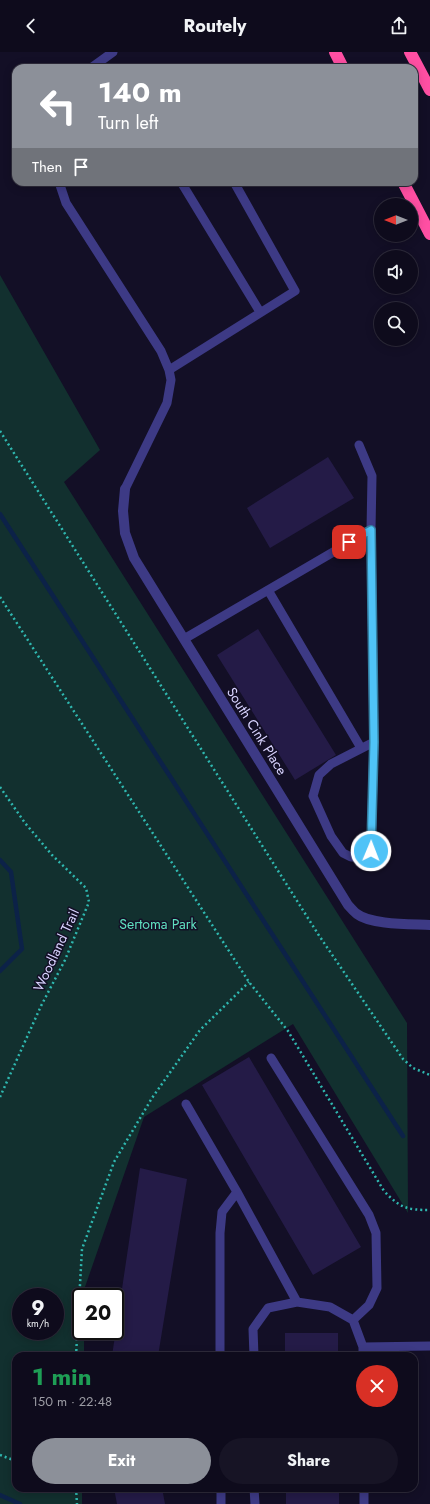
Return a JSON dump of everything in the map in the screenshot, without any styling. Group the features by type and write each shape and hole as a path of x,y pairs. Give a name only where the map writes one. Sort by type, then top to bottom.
{"highway":[{"path":"335,52 341,64"},
{"path":"410,52 416,64"},
{"path":"418,67 430,90"},
{"path":"405,186 430,234"}],"street":[{"name":"South Cink Place","path":"125,489 123,511 125,533 134,558 348,905 356,914 364,918 381,922 430,925"}],"lane":[{"path":"96,64 113,52"},
{"path":"60,186 66,203 160,351 169,370 171,380 167,403 125,489"},
{"path":"183,186 260,312"},
{"path":"169,370 295,291 236,186"},
{"path":"359,445 372,476 371,530 374,742 371,851 362,857 351,857 343,853 331,836 313,796 318,775 331,764 374,742"},
{"path":"184,639 371,530"},
{"path":"268,590 361,748"},
{"path":"271,1058 369,1215 376,1233 377,1288 369,1305 353,1320"},
{"path":"186,1104 237,1192 297,1302"},
{"path":"220,1352 220,1233 222,1212 237,1192"},
{"path":"254,1352 254,1329 268,1308 297,1302 330,1307 353,1320 363,1352 430,1346"},
{"path":"221,1492 221,1504"},
{"path":"254,1492 254,1504"},
{"path":"364,1492 364,1504"}],"path":[{"path":"0,431 322,940 403,1059 412,1068 430,1075"},
{"path":"0,597 249,982 288,1031 384,1191 392,1199 408,1209 430,1210"},
{"name":"Woodland Trail","path":"0,787 25,823 52,855 86,888 89,902 65,960 41,1006 0,1097"},
{"path":"76,1352 82,1249 114,1162 152,1098 200,1030 249,982"},
{"path":"0,1455 12,1460"},
{"path":"76,1492 77,1504"}],"green space":[{"name":"Sertoma Park","path":"0,275 100,450 64,482 407,1023 408,1213 293,1024 144,1117 85,1288 72,1288 72,1340 84,1340 84,1352 12,1352 12,1492 82,1492 82,1504 0,1504"}],"building":[{"path":"328,457 354,498 270,548 247,508"},
{"path":"258,629 336,755 295,780 217,655"},
{"path":"249,1057 361,1247 313,1275 202,1085"},
{"path":"140,1168 187,1179 159,1352 113,1352 114,1340 124,1340 124,1288 122,1288"},
{"path":"285,1333 338,1333 338,1352 285,1352"},
{"path":"115,1492 163,1492 165,1504 117,1504"},
{"path":"286,1492 339,1492 339,1504 286,1504"}],"waterway":[{"path":"0,514 403,1136"},
{"path":"0,860 11,872 22,949 0,971"},
{"path":"0,1495 20,1504"}],"route":[{"path":"349,542 371,530 374,742 371,851"}]}
